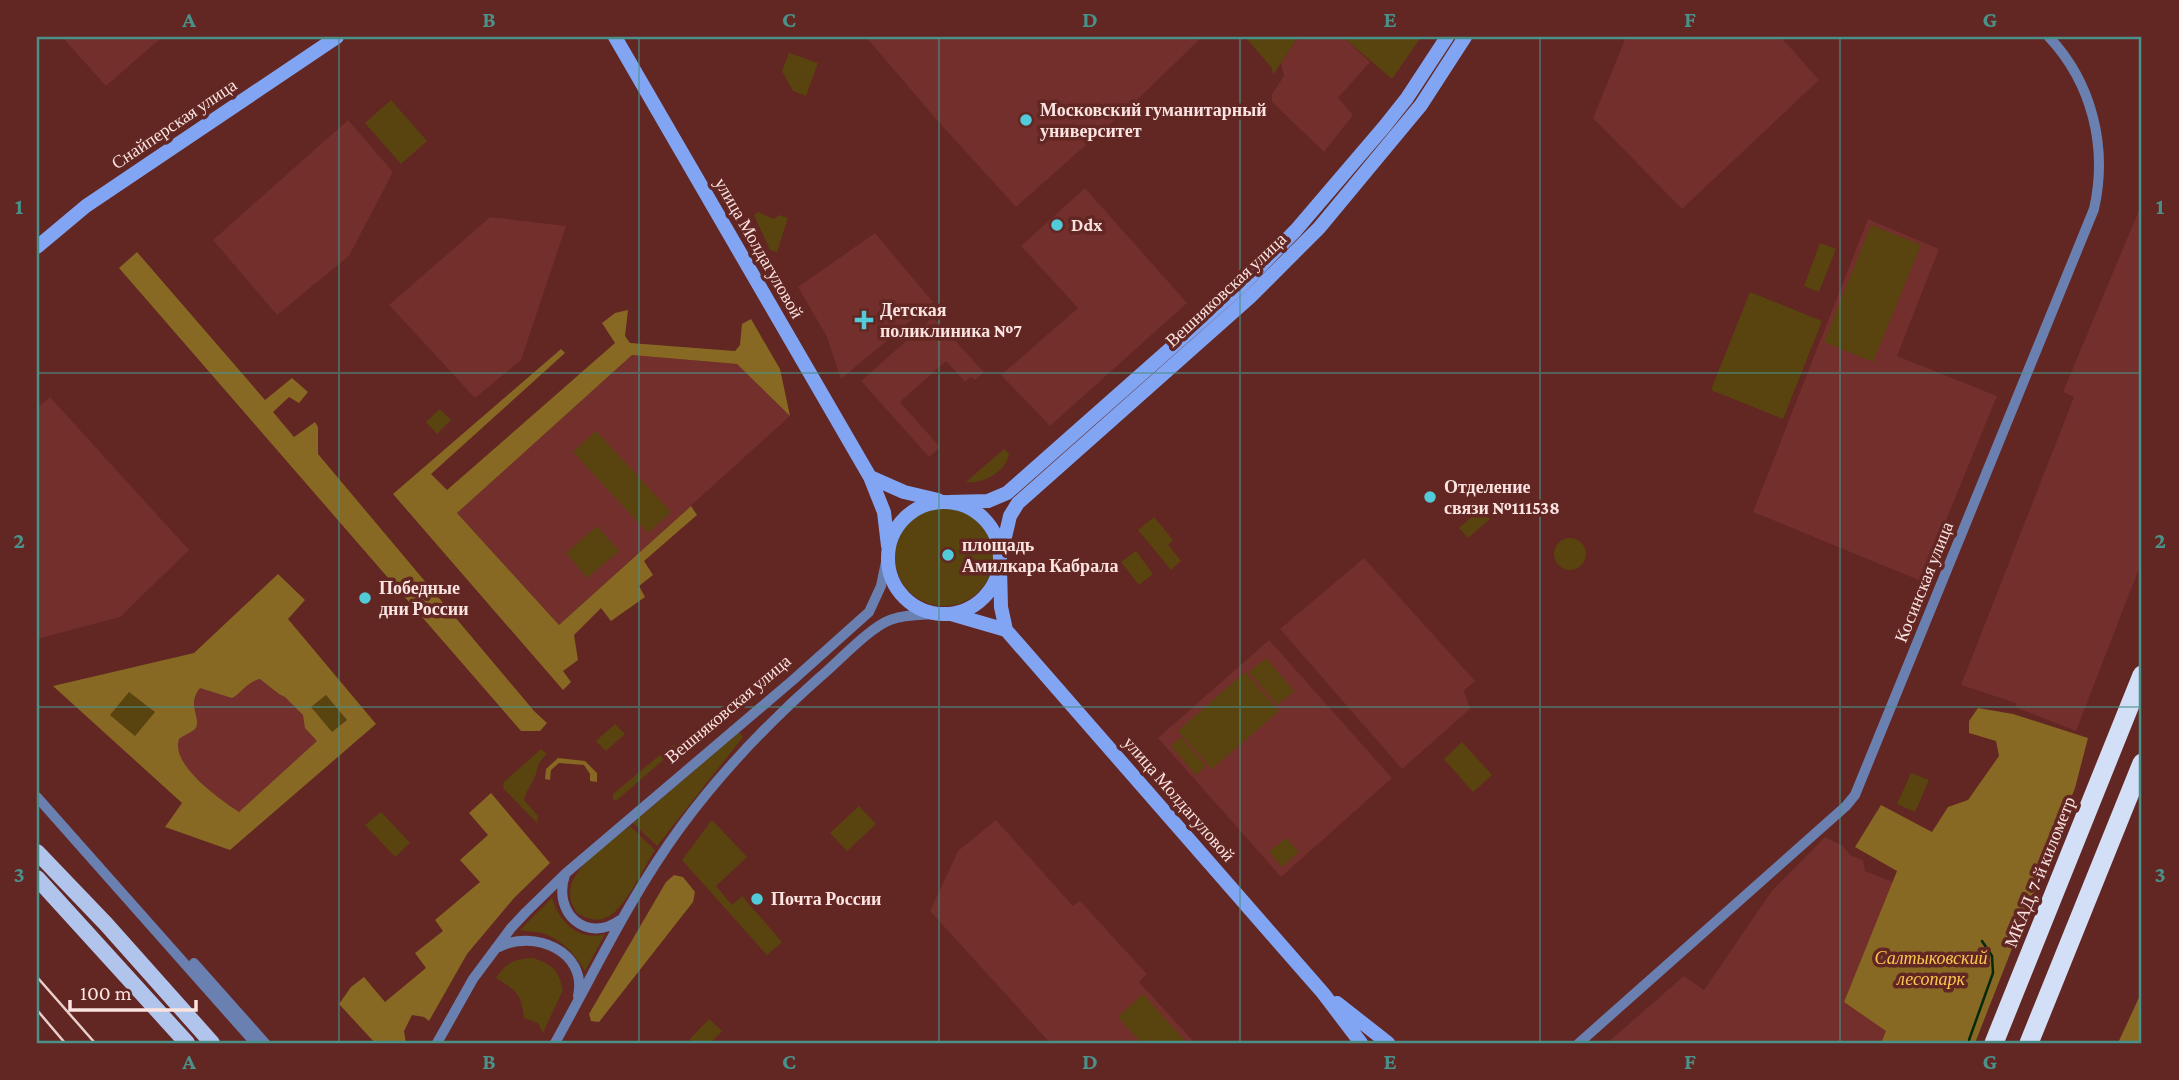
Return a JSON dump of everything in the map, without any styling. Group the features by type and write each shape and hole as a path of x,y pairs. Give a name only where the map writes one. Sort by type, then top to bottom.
{"highway":[{"name":"МКАД, 7-й километр","path":"1994,1043 2142,675"},
{"path":"2029,1043 2141,765"}],"main road":[{"name":"Снайперская улица","path":"37,247 86,206 337,37"},
{"name":"улица Молдагуловой","path":"615,37 870,478 884,512 887,551"},
{"name":"Вешняковская улица","path":"1268,270 1296,230 1384,127 1447,37"},
{"name":"Вешняковская улица","path":"1000,560 1010,516 1017,503 1268,270 1319,228 1421,105 1465,37"},
{"name":"Вешняковская улица","path":"945,501 988,501 1007,493 1216,318"},
{"path":"870,478 904,492 945,501 977,512 989,523 995,534 1000,560 1001,607 1006,630 921,610 905,599 889,574 887,551 896,527 916,508 945,501"},
{"path":"943,614 973,606 985,597 994,584 1000,560"},
{"name":"улица Молдагуловой","path":"1006,630 1323,993 1373,1041"},
{"path":"37,852 106,923 212,1043"},
{"path":"37,878 187,1043"}],"street":[{"name":"Косинская улица","path":"1578,1043 1846,806 1855,795 2094,209 2099,165 2099,143 2094,120 2073,68 2049,37"},
{"name":"Вешняковская улица","path":"437,1043 473,979 518,920 566,873 869,612 881,586 887,551"},
{"name":"Вешняковская улица","path":"555,1043 626,913 680,829 738,756 762,731 880,625 900,617 943,614"},
{"path":"37,797 255,1043"},
{"path":"566,873 561,895 565,908 573,919 585,926 609,927 626,913"},
{"path":"113,882 130,893 265,1043"},
{"name":"Вешняковская улица","path":"494,950 510,941 534,940 548,944 569,959 577,970 580,981 579,993 569,1018"}],"shaded area":[{"path":"62,37 162,37 106,86"},
{"name":"Московский гуманитарный университет","path":"866,37 1202,37 1139,98 1016,207"},
{"path":"1245,37 1298,37 1273,75 1272,68"},
{"path":"1298,37 1343,37 1370,62 1338,98 1353,115 1324,152 1272,102 1272,94 1284,76 1281,63"},
{"path":"1343,37 1421,37 1392,79"},
{"path":"1626,37 1781,37 1819,80 1682,209 1593,118"},
{"path":"789,53 818,63 806,96 793,91 782,71"},
{"path":"391,100 427,141 401,164 365,123"},
{"path":"348,120 393,172 349,256 277,315 213,240"},
{"path":"1085,188 1187,303 1050,426 1001,375 1078,308 1021,246"},
{"path":"2142,203 2142,561 2076,731 2015,707 2016,703 1961,685 2074,397 2063,392"},
{"path":"758,212 774,219 779,215 788,218 777,252 770,250 754,215"},
{"path":"490,217 566,226 521,360 475,398 389,305"},
{"path":"1868,219 1939,249 1897,356 1997,396 1921,581 1753,512"},
{"path":"1871,225 1921,245 1873,362 1824,342"},
{"name":"Детская поликлиника №7","path":"875,233 933,302 841,379 827,337 798,287"},
{"path":"1820,243 1836,249 1819,292 1804,286"},
{"path":"1750,292 1822,321 1783,419 1711,390"},
{"path":"933,317 984,372 975,380 971,377 965,382 946,361 900,402 940,447 929,457 861,381"},
{"path":"632,355 737,364 790,416 559,625 457,513"},
{"path":"50,397 189,550 120,617 37,639 37,408"},
{"path":"440,409 451,420 437,434 426,422"},
{"path":"596,431 671,512 648,533 573,452"},
{"path":"1004,449 1009,454 999,471 986,479 966,482"},
{"path":"944,508 963,512 979,522 989,538 993,557 989,576 979,592 963,602 944,606 925,602 909,592 899,576 895,557 899,538 909,522 925,512"},
{"path":"1481,509 1490,519 1468,538 1459,528"},
{"path":"1154,517 1173,540 1168,545 1181,561 1171,570 1138,530"},
{"path":"597,526 619,551 587,578 566,553"},
{"path":"1570,538 1581,543 1586,554 1581,565 1570,570 1559,565 1554,554 1559,543"},
{"path":"1136,551 1153,574 1139,585 1121,562"},
{"path":"1364,558 1475,681 1464,691 1470,709 1402,769 1280,629"},
{"path":"1269,640 1392,778 1281,877 1158,738"},
{"path":"246,644 338,742 242,831 151,733"},
{"path":"1266,658 1294,691 1277,705 1249,672"},
{"path":"1245,672 1279,711 1212,769 1178,731"},
{"path":"129,691 155,712 135,736 110,715"},
{"path":"326,695 347,720 332,733 311,707"},
{"path":"615,724 625,734 606,751 596,741"},
{"path":"739,732 743,737 657,846 633,823"},
{"path":"1181,737 1206,766 1196,775 1171,746"},
{"path":"1462,742 1492,775 1473,792 1444,759"},
{"path":"672,745 678,747 616,801 613,799 613,794"},
{"path":"541,749 547,754 539,763 524,800 538,816 537,823 503,788 504,782"},
{"path":"1911,773 1929,780 1915,812 1897,804"},
{"path":"859,806 876,824 847,851 830,833"},
{"path":"381,812 410,843 395,857 365,825"},
{"path":"712,820 747,857 716,886 732,905 742,896 782,942 767,955 682,860"},
{"path":"996,820 1073,906 1080,901 1147,974 1139,982 1195,1043 1050,1043 930,911 958,851"},
{"path":"630,826 655,850 633,888 619,907 605,918 591,919 577,913 571,900 571,887 576,875 595,853"},
{"path":"1825,837 1843,846 1850,855 1863,860 1865,871 1893,882 1844,1002 1887,1031 1881,1043 1607,1043 1684,976 1704,990 1771,892"},
{"path":"1286,838 1299,852 1282,867 1269,852"},
{"path":"552,898 559,914 571,928 586,935 605,934 585,971 556,939 542,933 520,930"},
{"path":"533,958 554,969 563,990 543,1033 538,1023 524,1018 517,994 496,978 512,962"},
{"path":"1143,994 1187,1043 1141,1043 1118,1017"},
{"path":"709,1019 722,1031 710,1043 693,1043 689,1040"}],"green space":[{"path":"137,252 265,400 292,378 308,392 299,403 289,397 273,412 294,437 315,422 318,427 318,454 534,711 547,723 540,731 521,731 119,268"},
{"path":"628,310 625,336 630,343 735,351 740,345 742,324 751,319 780,369 790,416 737,364 632,355 457,513 559,625 691,506 697,515 644,561 653,575 639,586 645,597 611,621 601,608 574,635 578,660 563,671 571,682 563,690 393,494 561,349 565,353 431,474 447,490 615,343 602,323 615,313"},
{"path":"278,574 305,600 288,619 376,724 230,850 165,827 182,803 53,686 194,653","holes":["260,679 285,697 303,715 305,728 317,741 239,812 209,790 189,770 178,749 179,739 197,726 194,701 200,688 232,698","129,692 155,712 135,736 110,715","326,695 347,720 332,732 311,707"]},
{"name":"Салтыковский лесопарк","path":"1978,708 2013,714 2088,738 2075,788 1975,1043 1881,1043 1886,1031 1844,1002 1897,871 1855,847 1881,805 1932,832 1948,807 1968,800 1999,756 1996,741 1969,733 1969,721"},
{"path":"558,758 585,761 597,773 597,782 590,781 590,774 584,765 559,763 551,770 550,780 545,779 546,769"},
{"path":"491,793 550,863 514,898 467,954 429,1021 424,1017 412,1015 404,1031 406,1043 375,1043 339,1004 351,987 364,977 385,1002 426,968 415,953 443,931 435,920 480,882 460,860 488,835 469,813"},
{"path":"674,875 683,877 695,892 693,902 599,1022 591,1021 589,1014 666,882"},
{"path":"2142,991 2142,1043 2118,1043"}],"waterway":[{"path":"1969,1040 1993,973 1992,956 1982,941"}],"railway":[{"path":"37,977 95,1043"},
{"path":"37,1010 65,1043"}],"place":[{"name":"Московский гуманитарный университет","path":"1026,120"},
{"name":"Ddx","path":"1057,225"},
{"name":"Детская поликлиника №7","path":"864,320"},
{"name":"Отделение связи №111538","path":"1430,497"},
{"name":"площадь Амилкара Кабрала","path":"948,555"},
{"name":"Победные дни России","path":"365,598"},
{"name":"Почта России","path":"757,899"}]}
